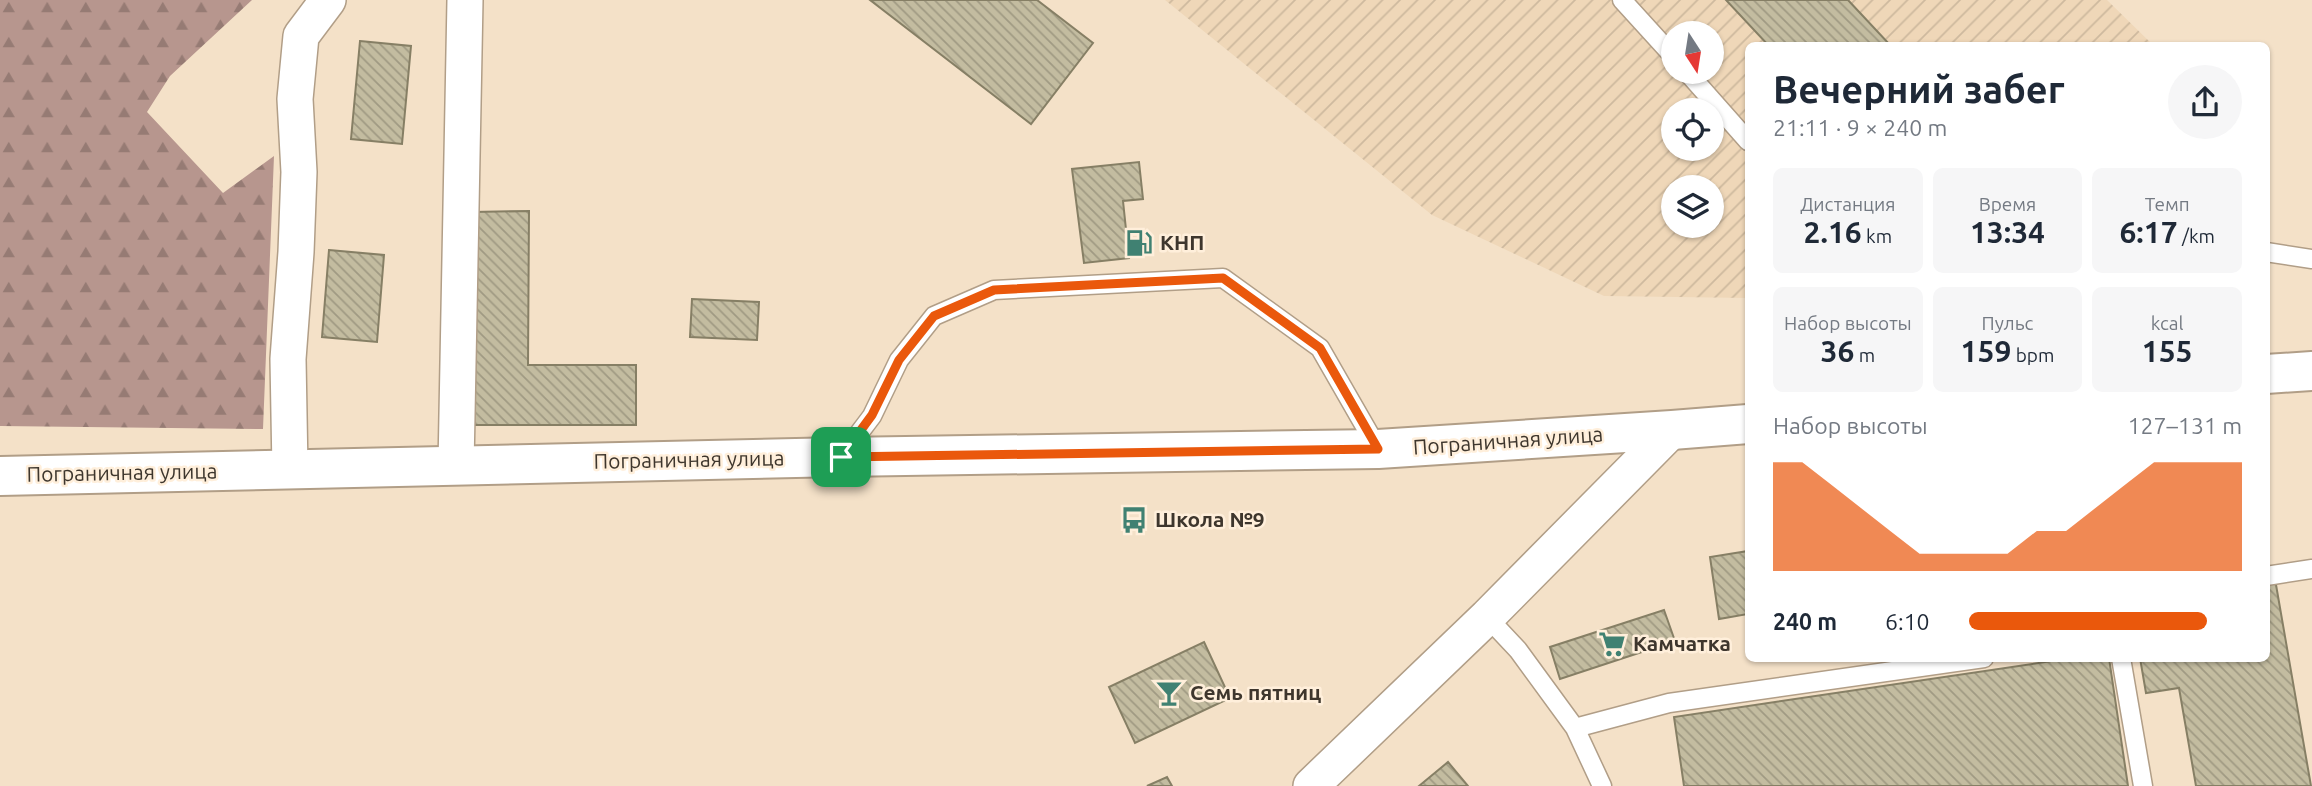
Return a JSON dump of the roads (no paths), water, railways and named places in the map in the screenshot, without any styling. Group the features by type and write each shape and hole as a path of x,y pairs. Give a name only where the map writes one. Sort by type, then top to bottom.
{"street":[{"path":"290,470 288,359 299,172 295,99 301,36 328,0"},
{"path":"456,466 465,0"},
{"path":"2270,374 2312,371"},
{"name":"Пограничная улица","path":"0,476 841,457 1378,449 1745,424"},
{"path":"1311,786 1487,617 1672,430"}],"lane":[{"path":"1622,0 1661,43"},
{"path":"1698,84 1745,138"},
{"path":"2270,253 2312,259"},
{"path":"841,457 872,415 899,360 934,316 994,290 1223,278 1320,348 1378,449"},
{"path":"2270,575 2312,569"},
{"path":"1487,617 1518,650 1575,728 1602,786"},
{"path":"1575,728 1669,704 1957,662"},
{"path":"2122,662 2143,786"}],"place":[{"name":"КНП","path":"1139,243"},
{"name":"Школа №9","path":"1134,520"},
{"name":"Камчатка","path":"1612,644"},
{"name":"Семь пятниц","path":"1169,693"}]}
